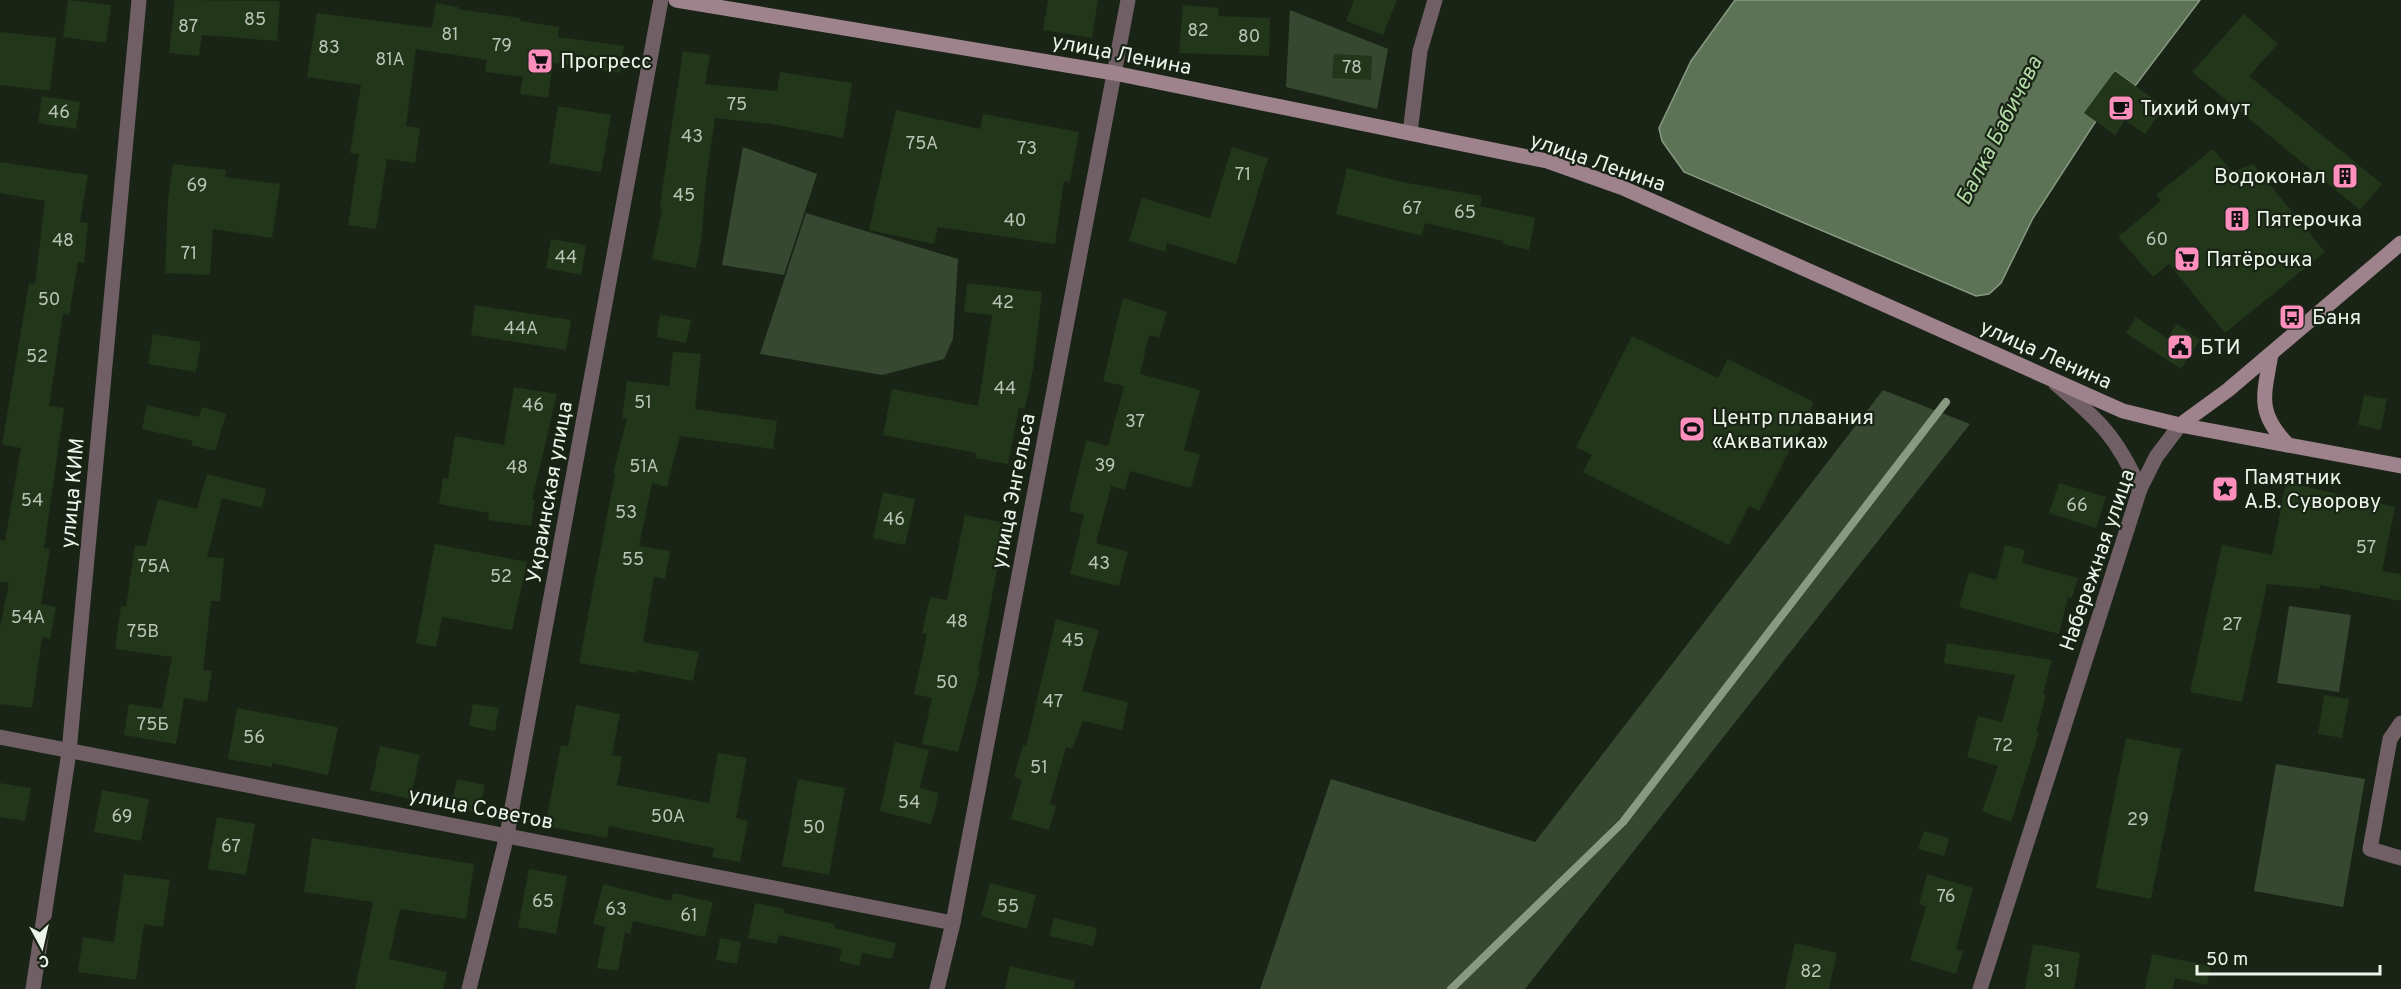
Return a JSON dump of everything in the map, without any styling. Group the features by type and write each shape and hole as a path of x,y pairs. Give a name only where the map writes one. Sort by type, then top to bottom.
{"street":[{"name":"улица КИМ","path":"33,989 69,752 139,0"},
{"name":"Украинская улица","path":"468,989 507,835 661,0"},
{"name":"улица Ленина","path":"676,0 1114,73 1547,161 1623,188 2123,411 2180,425 2401,466"},
{"name":"улица Энгельса","path":"937,989 953,923 1128,0"},
{"path":"1410,133 1420,51 1435,0"},
{"name":"Набережная улица","path":"1980,989 2140,489 2156,457 2180,425 2271,354 2401,243"},
{"path":"2271,354 2264,403 2271,427 2288,445"},
{"path":"2051,380 2091,414 2113,437 2140,489"},
{"path":"2401,723 2391,739 2370,849 2401,858"},
{"name":"улица Советов","path":"0,737 953,923"}],"shaded area":[{"path":"1290,10 1388,49 1377,109 1286,87"},
{"path":"743,147 817,174 784,275 722,265"},
{"path":"806,213 958,259 953,339 944,359 882,375 760,354"},
{"path":"1883,390 1970,424 1525,989 1260,989 1331,779 1535,842"},
{"path":"2289,606 2351,615 2339,692 2277,683"},
{"path":"2276,764 2365,779 2343,907 2254,891"}],"water":[{"name":"Балка Бабичева","path":"1735,0 2200,0 2135,86 2115,71 2096,121 2033,218 2001,283 1989,294 1976,296 1684,172 1662,141 1659,128 1691,61"}],"building":[{"path":"68,0 111,5 106,43 63,37"},
{"path":"175,0 280,1 277,41 202,35 199,56 169,53"},
{"path":"1048,0 1098,0 1092,38 1043,30"},
{"path":"1354,0 1397,0 1383,35 1346,21"},
{"path":"436,3 559,27 558,37 624,46 620,73 553,63 548,98 520,94 523,77 485,72 487,60 416,49 406,126 420,128 415,163 387,159 376,229 348,225 359,154 350,153 361,85 307,77 317,13 432,28"},
{"path":"1183,5 1219,8 1218,16 1270,18 1269,56 1179,53"},
{"path":"2244,14 2278,44 2249,76 2382,184 2360,210 2192,72"},
{"path":"0,32 56,38 50,91 0,85"},
{"path":"683,51 710,55 705,84 777,91 780,72 852,83 843,138 772,124 715,118 696,268 652,259 662,209 660,208 664,177"},
{"path":"1334,54 1372,56 1371,80 1332,78"},
{"path":"2115,71 2164,107 2145,134 2125,120 2115,135 2084,113"},
{"path":"42,96 80,102 76,129 38,123"},
{"path":"558,106 611,115 601,172 549,163"},
{"path":"896,110 980,129 983,114 1079,132 1070,182 1064,181 1055,244 938,227 934,244 869,230"},
{"path":"1232,147 1268,158 1236,264 1167,243 1165,252 1129,241 1142,198 1210,218"},
{"name":"Пятерочка","path":"2213,149 2232,172 2253,164 2325,252 2225,333 2169,264 2153,277 2118,237 2161,201 2156,195"},
{"path":"0,162 88,175 80,222 88,223 84,263 78,262 69,315 63,314 49,406 64,408 44,548 50,549 41,604 56,607 50,639 42,637 32,708 0,704 0,627 9,583 0,582 0,540 5,541 21,448 2,445 29,283 35,284 45,201 0,193"},
{"path":"173,164 226,170 225,177 280,184 272,238 213,229 210,275 165,273 168,199"},
{"path":"1347,168 1402,182 1482,196 1480,206 1535,218 1529,250 1503,244 1504,241 1425,223 1422,236 1336,214"},
{"path":"551,239 586,245 581,275 546,268"},
{"path":"967,283 1042,292 1034,364 1025,409 1019,408 1008,464 975,458 976,453 883,435 892,389 978,406 992,315 964,312"},
{"path":"1123,298 1167,312 1159,338 1149,335 1140,374 1200,390 1184,450 1200,454 1191,488 1130,471 1125,490 1111,486 1096,543 1128,552 1119,586 1070,574 1084,515 1069,511 1086,440 1108,446 1124,386 1103,381"},
{"path":"475,305 571,320 566,350 471,335"},
{"path":"660,315 691,320 686,343 657,337"},
{"path":"2136,317 2167,338 2177,324 2200,340 2181,369 2126,333"},
{"path":"153,334 201,342 196,372 148,364"},
{"path":"1632,336 1718,378 1728,359 1814,402 1759,511 1749,506 1729,545 1583,472 1592,455 1576,447"},
{"path":"673,352 701,354 695,409 777,421 773,449 680,436 667,487 652,483 639,546 670,551 665,579 654,577 643,642 699,652 693,681 637,670 637,673 579,663 615,474 613,473 627,419 622,419 627,381 669,386"},
{"path":"514,387 557,394 532,500 535,500 531,526 488,520 489,513 439,504 443,478 448,479 455,436 504,445"},
{"path":"2364,395 2387,399 2381,430 2358,425"},
{"path":"147,405 199,417 202,407 226,414 215,451 191,445 193,441 142,429"},
{"path":"207,474 266,489 262,508 222,498 207,557 224,558 220,601 211,601 203,670 212,671 207,702 184,698 176,744 124,735 129,704 162,709 172,657 115,649 121,606 126,607 135,545 146,546 158,499 197,509"},
{"path":"2286,482 2395,507 2382,571 2401,574 2401,601 2320,585 2320,589 2267,584 2242,702 2190,692 2222,545 2272,555"},
{"path":"2059,483 2106,497 2096,528 2049,513"},
{"path":"883,492 915,499 905,545 873,538"},
{"path":"965,515 1006,523 978,670 980,670 958,752 922,744 932,698 914,694 927,634 922,633 930,597 947,600"},
{"path":"435,544 527,562 512,630 442,617 436,647 416,643"},
{"path":"2005,545 2025,550 2022,563 2078,578 2072,598 2068,597 2059,634 1959,607 1969,572 1996,580"},
{"path":"1056,619 1099,630 1082,691 1128,702 1122,730 1083,721 1072,749 1066,747 1050,804 1056,806 1049,830 1011,819 1022,779 1014,777 1023,745 1026,746"},
{"path":"1947,643 2052,660 2036,732 2039,733 2011,822 1982,811 1998,766 1967,757 1978,716 2002,722 2015,675 1944,663"},
{"path":"2324,695 2349,699 2342,738 2318,734"},
{"path":"473,704 499,708 495,731 469,726"},
{"path":"576,705 620,714 612,755 622,757 617,785 709,803 718,753 747,758 736,818 748,821 740,862 712,857 714,848 609,826 607,838 545,826 561,745 568,747"},
{"path":"237,708 338,727 328,775 272,763 272,767 228,759"},
{"path":"2126,738 2181,749 2151,899 2096,888"},
{"path":"895,742 929,750 920,788 939,793 931,824 880,811"},
{"path":"380,746 420,755 410,799 370,790"},
{"path":"457,779 485,785 479,813 451,807"},
{"path":"798,779 845,788 829,875 782,866"},
{"path":"0,783 31,788 25,821 0,817"},
{"path":"102,790 149,799 141,841 94,832"},
{"path":"217,817 255,824 246,875 208,869"},
{"path":"1924,831 1949,838 1944,856 1918,849"},
{"path":"312,838 474,864 466,919 400,909 389,959 447,972 443,989 355,989 373,902 304,892"},
{"path":"529,869 567,876 556,934 518,927"},
{"path":"124,874 170,880 163,927 144,924 136,980 78,972 83,937 114,942"},
{"path":"1927,874 1973,888 1956,949 1963,951 1956,974 1910,960 1926,907 1919,904"},
{"path":"990,883 1036,895 1027,929 981,916"},
{"path":"603,884 671,901 673,893 713,902 705,937 633,921 630,934 625,932 618,971 597,968 605,927 593,924"},
{"path":"755,903 784,909 783,913 835,924 834,928 896,943 892,959 862,953 859,966 839,961 842,949 779,935 777,944 748,938"},
{"path":"1054,918 1097,928 1093,946 1050,936"},
{"path":"720,938 741,942 737,964 716,960"},
{"path":"1795,943 1837,953 1829,989 1785,989"},
{"path":"2033,944 2080,953 2074,989 2025,989"},
{"path":"2152,954 2211,966 2207,985 2175,978 2173,989 2145,989"},
{"path":"1010,966 1075,981 1074,989 1005,989"}],"waterway":[{"path":"1451,989 1623,822 1946,402"}],"place":[{"name":"Прогресс","path":"540,61"},
{"name":"Тихий омут","path":"2121,108"},
{"name":"Водоконал","path":"2345,176"},
{"name":"Пятерочка","path":"2237,219"},
{"name":"Пятёрочка","path":"2187,259"},
{"name":"Баня","path":"2292,317"},
{"name":"БТИ","path":"2180,347"},
{"name":"Центр плавания «Акватика»","path":"1692,429"},
{"name":"Памятник А.В. Суворову","path":"2225,489"}]}
